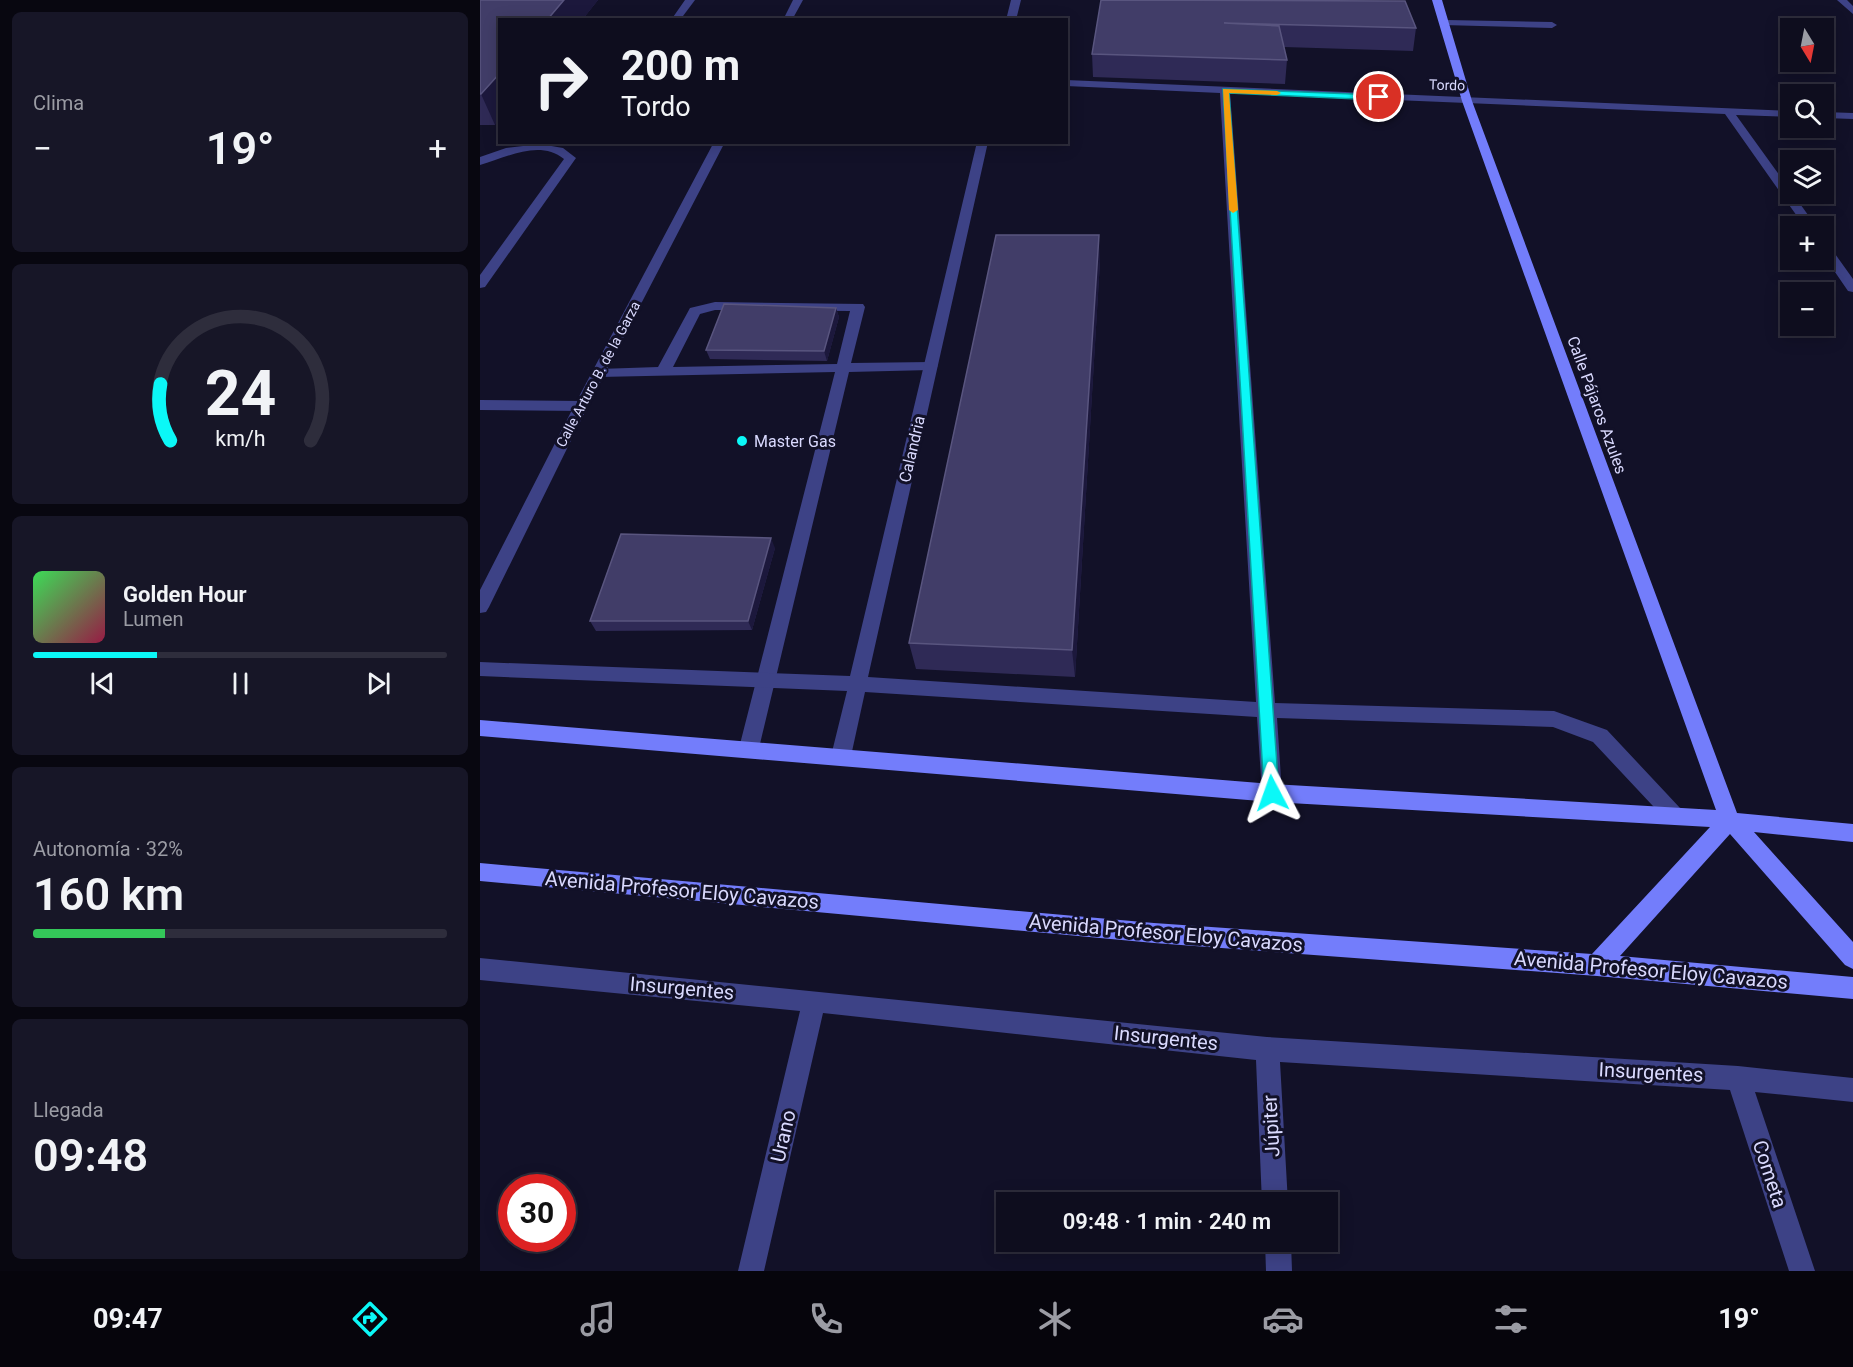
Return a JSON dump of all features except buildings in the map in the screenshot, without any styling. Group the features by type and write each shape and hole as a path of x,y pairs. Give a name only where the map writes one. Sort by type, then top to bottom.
{"main road":[{"name":"Calle Pájaros Azules","path":"1437,0 1446,23 1467,101 1730,820"},
{"path":"480,728 749,748 1272,793 1674,815 1853,833"},
{"path":"1730,820 1853,958"},
{"path":"1596,965 1730,820"},
{"name":"Avenida Profesor Eloy Cavazos","path":"480,872 1154,933 1596,965 1853,988"}],"street":[{"path":"676,18 690,0"},
{"path":"788,18 798,0"},
{"path":"1012,18 1016,0"},
{"path":"1842,0 1853,11"},
{"path":"1446,23 1552,25"},
{"name":"Tordo","path":"1068,84 1780,114"},
{"path":"1225,91 1272,793"},
{"path":"1729,112 1803,216"},
{"path":"1834,115 1853,116"},
{"name":"Calle Arturo B. de la Garza","path":"480,608 581,406 719,144"},
{"name":"Calandria","path":"841,756 983,144"},
{"path":"480,162 494,153 532,150 558,150 570,158 480,284"},
{"path":"1834,261 1853,288"},
{"path":"663,372 695,311 715,306 858,307 749,748"},
{"path":"599,373 932,366"},
{"path":"480,405 581,406"},
{"path":"480,669 858,684 1266,710 1554,719 1600,736 1674,815"},
{"name":"Insurgentes","path":"480,969 814,1001 1267,1049 1738,1078 1853,1090"},
{"name":"Urano","path":"752,1271 814,1001"},
{"name":"Júpiter","path":"1267,1049 1274,1192"},
{"name":"Cometa","path":"1738,1078 1802,1271"},
{"path":"1278,1252 1279,1271"}],"slow traffic":[{"path":"1233,210 1225,91 1277,93"}],"place":[{"name":"Master Gas","path":"742,441"}],"route":[{"path":"1272,793 1225,91 1379,97"}]}
